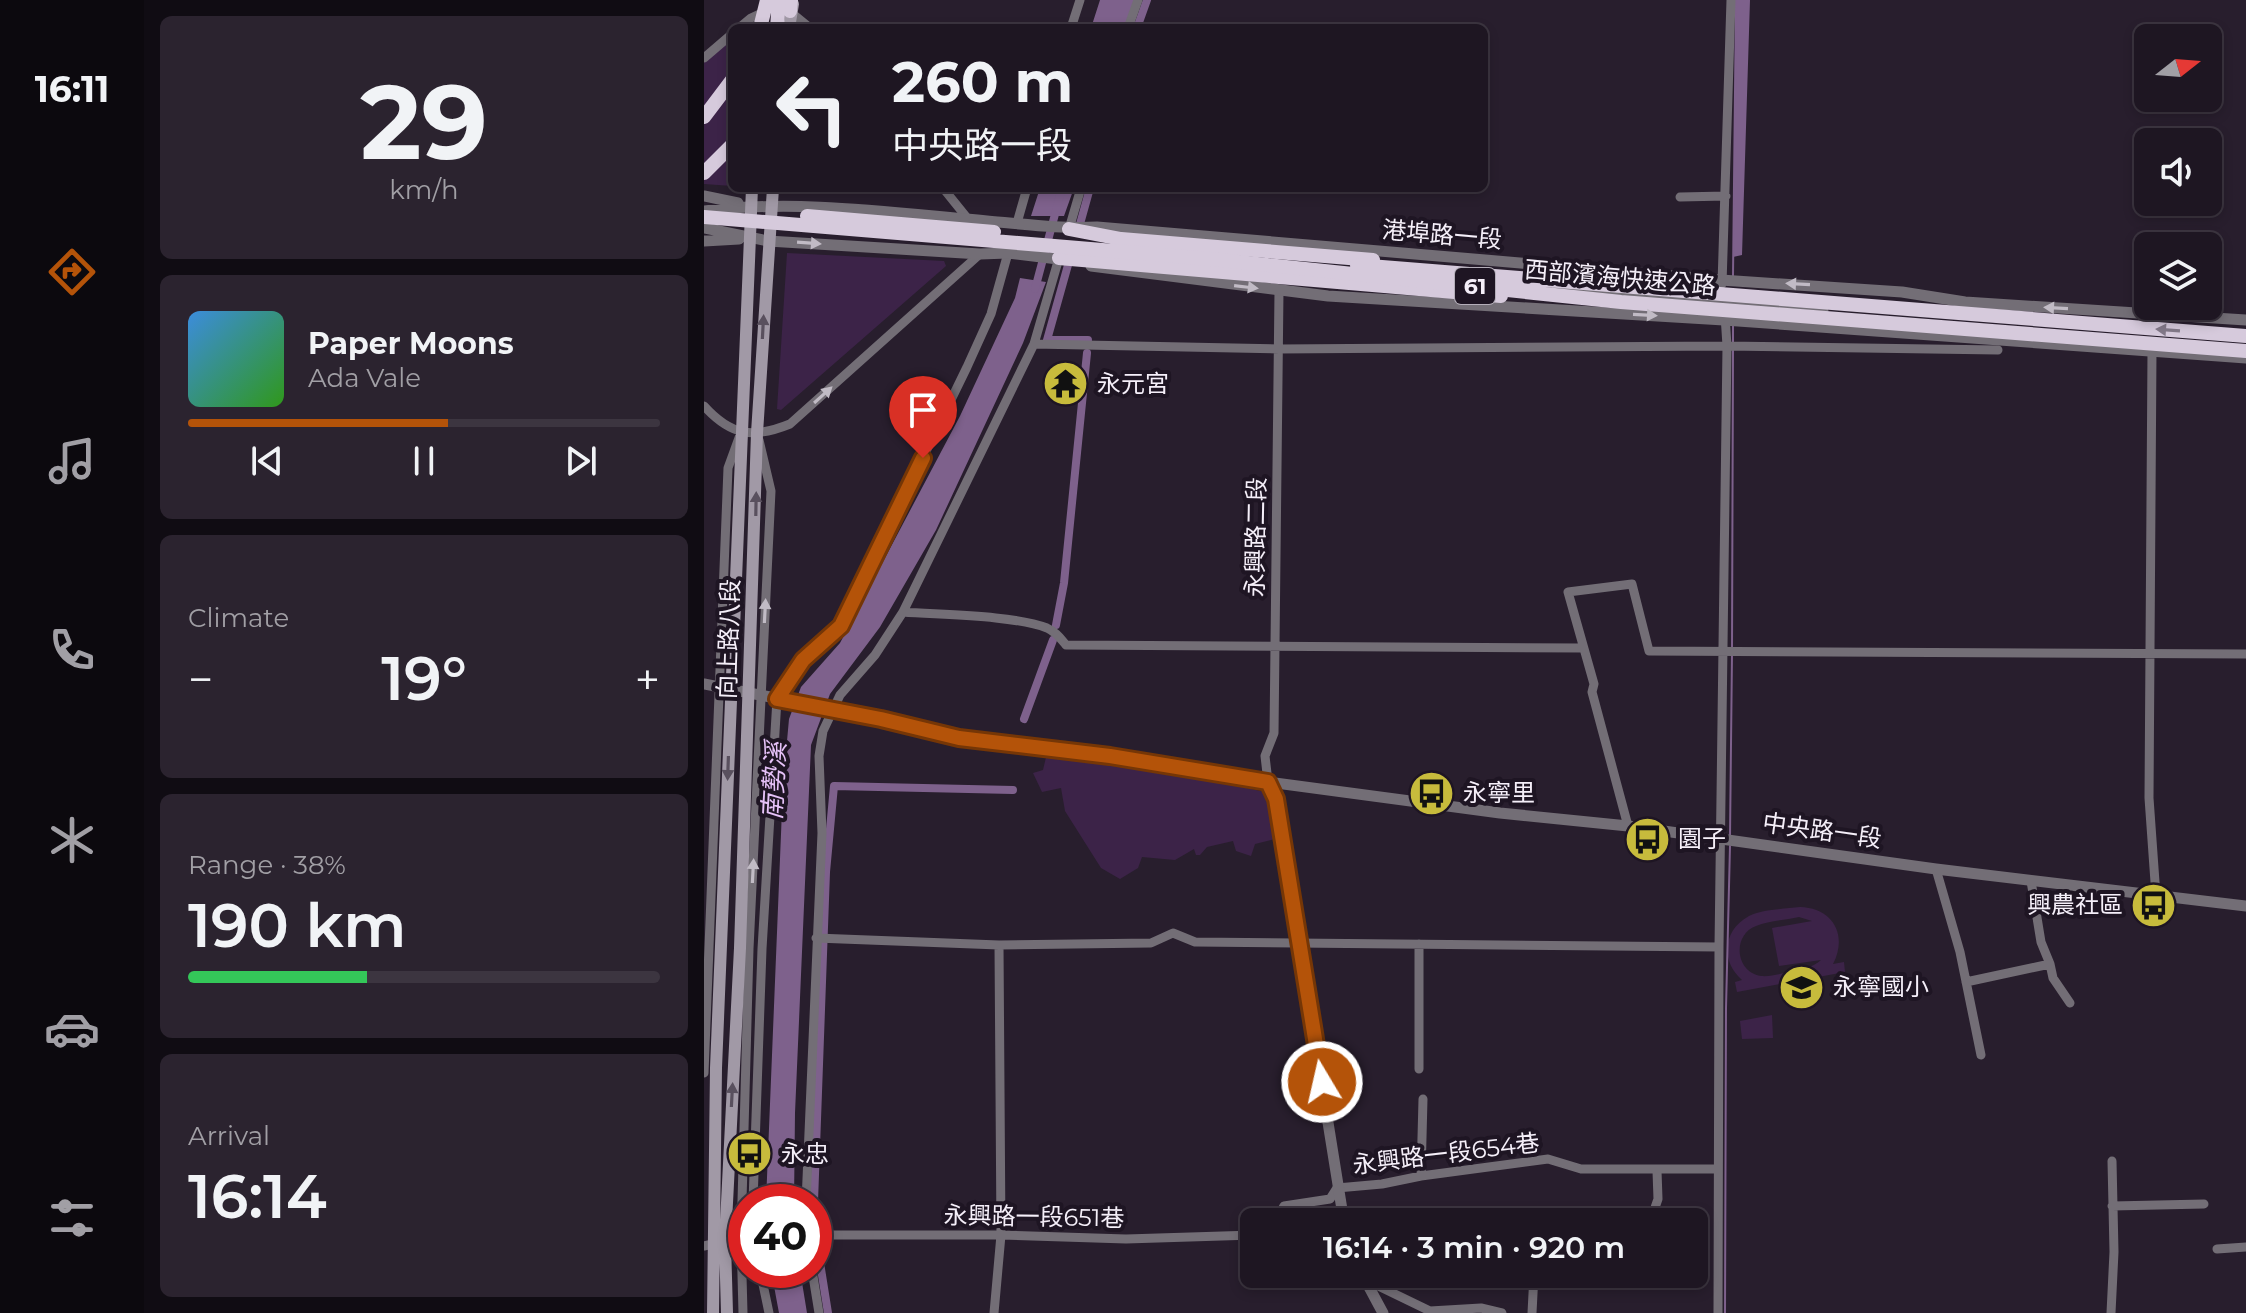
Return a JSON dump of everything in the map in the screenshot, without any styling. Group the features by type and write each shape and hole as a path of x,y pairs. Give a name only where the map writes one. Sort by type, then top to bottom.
{"highway":[{"path":"777,24 779,0"},
{"path":"760,24 763,4"},
{"path":"704,117 728,85"},
{"path":"704,173 728,149"},
{"name":"西部濱海快速公路","path":"704,210 928,224 1099,243 2246,336"},
{"name":"西部濱海快速公路","path":"704,217 1210,259 1621,302 2246,351"},
{"path":"1069,229 1121,239 1641,282 1691,288 1707,294"},
{"path":"1059,258 1573,302 1621,302"}],"main road":[{"path":"789,24 791,3"},
{"name":"向上路八段","path":"713,1313 724,688 741,432 752,192"},
{"name":"向上路八段","path":"727,1313 713,1244 750,811 757,433 773,192"}],"street":[{"path":"1072,24 1080,0"},
{"path":"1129,24 1138,0"},
{"path":"1718,1313 1719,947 1727,346 1721,280 1731,0"},
{"path":"743,24 763,4 777,7 791,3 807,24"},
{"path":"704,58 728,37"},
{"path":"946,192 968,219"},
{"path":"1017,223 1026,192"},
{"path":"1069,229 1080,192"},
{"name":"港埠路一段","path":"704,196 751,205 1069,229 1097,227 1721,280 1902,292 1965,302 2246,320"},
{"path":"1680,197 1726,196"},
{"name":"港埠路一段","path":"704,210 751,205"},
{"name":"港埠路一段","path":"968,219 985,232 1028,246 1877,316"},
{"name":"港埠路一段","path":"704,228 768,241 1059,258 1104,269 1279,291 2246,358"},
{"name":"港埠路一段","path":"704,241 749,238"},
{"path":"754,1184 762,949 777,699 803,660 841,626 991,314 1008,253"},
{"path":"704,406 720,424 741,432 757,433 790,424 980,254"},
{"name":"港埠路一段","path":"1059,258 1084,254 1138,256"},
{"path":"807,1184 822,833 819,756 827,709 875,655 903,612 1034,344 1059,258"},
{"name":"永興路二段","path":"1268,782 1265,756 1274,733 1279,291"},
{"path":"1877,316 1965,302"},
{"path":"1877,316 1961,336"},
{"path":"1034,344 1279,349 1727,346 1998,350"},
{"path":"2152,351 2149,798 2156,896"},
{"path":"1628,826 1568,592 1632,584 1649,651 2246,654"},
{"path":"903,612 1007,620 1047,628 1058,634 1066,645 1583,648"},
{"path":"704,684 777,699"},
{"name":"中央路一段","path":"777,699 959,738 1110,756 1268,782 2246,906"},
{"path":"1268,782 1276,799 1341,1208"},
{"path":"704,1073 720,812 750,811 745,1184"},
{"path":"1936,869 1966,982 1981,1055"},
{"path":"2031,881 2041,942 2047,951 2053,978 2070,1003"},
{"path":"816,938 999,945 1151,943 1173,933 1195,942 1300,945 1719,947"},
{"path":"1419,944 1419,1069"},
{"path":"994,1313 1001,1235 999,945"},
{"path":"1966,982 2050,964"},
{"path":"1421,1176 1423,1099"},
{"name":"永興路一段654巷","path":"1337,1188 1548,1159 1581,1169 1718,1169"},
{"path":"2111,1313 2114,1252 2112,1161"},
{"path":"1655,1208 1658,1199 1657,1171"},
{"path":"1283,1208 1330,1199 1337,1188"},
{"path":"2112,1206 2204,1204"},
{"name":"永興路一段651巷","path":"832,1235 1126,1239 1240,1235"},
{"path":"2217,1249 2246,1247"},
{"path":"743,1288 743,1313"},
{"path":"764,1288 769,1313"},
{"path":"815,1288 819,1313"},
{"path":"1370,1288 1383,1313"},
{"path":"1385,1288 1430,1311 1481,1308 1502,1313"},
{"path":"1532,1313 1533,1288"}],"shaded area":[{"path":"1100,0 1140,0 1131,24 1092,24"},
{"path":"1736,0 1750,0 1742,255 1733,257"},
{"path":"728,40 728,186 704,184 704,61"},
{"path":"1039,192 1073,192 1064,216 1031,216"},
{"path":"787,253 944,261 946,266 781,410 777,409"},
{"path":"1020,278 1046,282 1023,343 936,530 880,627 830,694 811,745 794,1184 767,1184 783,785 789,719 801,687 840,643 960,416 1015,298"},
{"path":"1047,753 1169,770 1269,793 1275,839 1255,844 1251,856 1236,851 1233,841 1207,847 1200,855 1196,855 1194,849 1175,860 1142,857 1138,868 1120,879 1101,868 1065,811 1061,788 1042,792 1033,773 1043,770"},
{"path":"1800,907 1821,912 1834,925 1839,943 1833,964 1844,962 1845,972 1737,992 1735,982 1742,980 1730,964 1728,955 1734,929 1755,914","holes":["1799,917 1812,921 1772,928 1779,966 1821,960 1818,963 1769,976 1752,973 1746,968 1740,945 1748,931 1761,924"]},
{"path":"1772,1015 1773,1038 1742,1039 1740,1021"},
{"path":"774,1288 803,1288 807,1313 779,1313"}],"waterway":[{"path":"1138,24 1147,0"},
{"path":"1733,276 1736,0"},
{"name":"南勢溪","path":"1035,289 1061,192"},
{"path":"1080,224 1089,192"},
{"path":"1068,265 1047,340 1088,340"},
{"path":"1733,326 1733,344"},
{"path":"1732,648 1733,350"},
{"path":"1056,625 1064,583 1087,353"},
{"path":"1024,719 1053,640"},
{"path":"1730,836 1732,654"},
{"path":"815,1184 826,872 834,786 1013,790"},
{"path":"1725,1313 1730,846"},
{"path":"824,1288 828,1313"}],"place":[{"name":"永元宮","path":"1066,384"},
{"name":"永寧里","path":"1432,793"},
{"name":"園子","path":"1647,839"},
{"name":"興農社區","path":"2154,905"},
{"name":"永寧國小","path":"1802,987"},
{"name":"永忠","path":"750,1154"}],"route":[{"path":"923,458 841,626 803,660 777,699 959,738 1110,756 1268,782 1276,799 1322,1082"}]}
